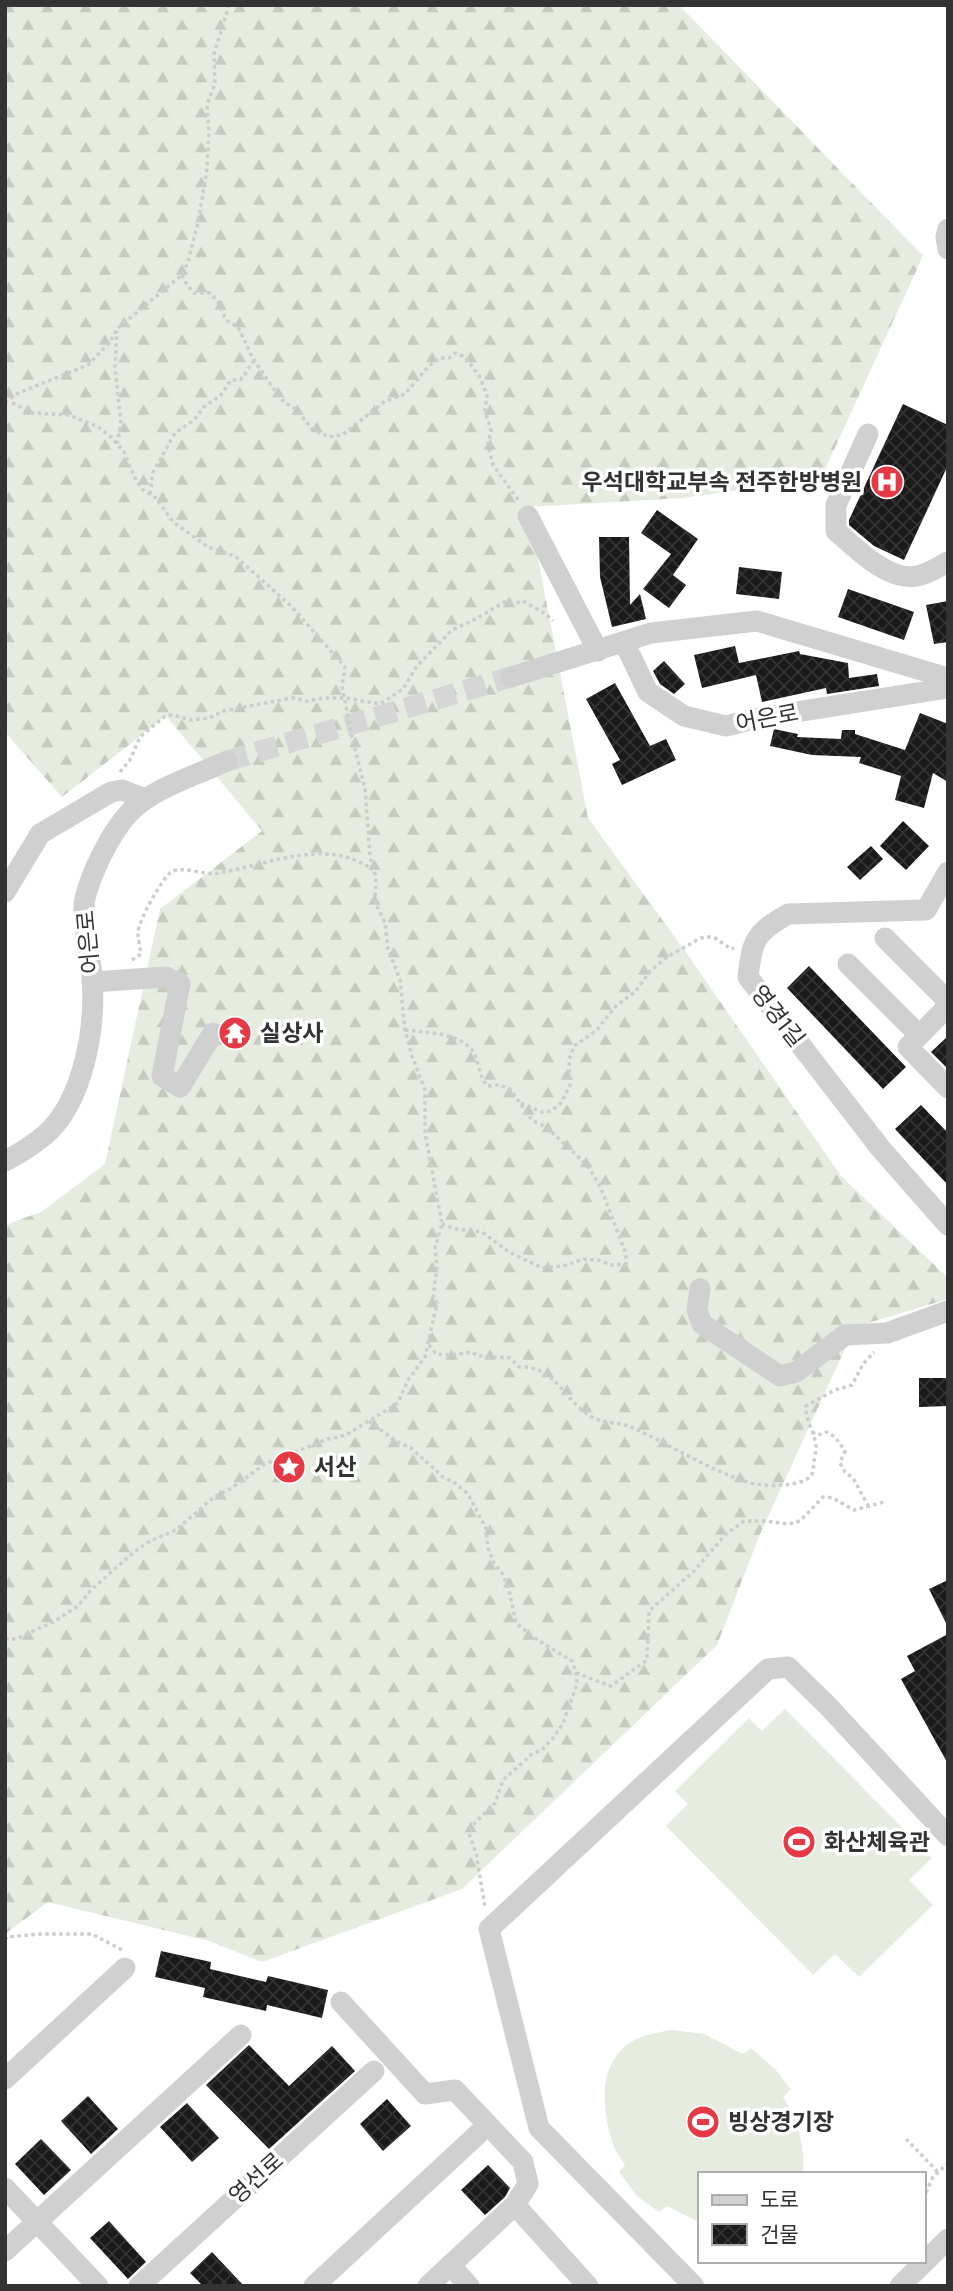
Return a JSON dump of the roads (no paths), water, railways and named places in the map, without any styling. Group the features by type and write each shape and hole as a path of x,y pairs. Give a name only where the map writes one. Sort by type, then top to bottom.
{"street":[{"path":"948,229 948,249"},
{"path":"868,434 835,505 836,531 878,566 896,574 914,577 928,573 947,561"},
{"path":"528,516 598,650"},
{"path":"511,677 651,633 757,621 948,678"},
{"name":"어은로","path":"624,642 648,692 684,716 726,726 758,718 948,688"},
{"name":"어은로","path":"5,1161 46,1134 64,1112 82,1070 91,1030 92,982 85,900 106,847 128,814 145,799 227,761"},
{"path":"5,892 40,834 111,792 122,790 145,799"},
{"name":"영경1길","path":"948,872 926,910 788,914 769,924 751,945 748,977 881,1149 948,1226"},
{"path":"885,938 948,1003 908,1047 948,1088"},
{"path":"848,964 919,1035"},
{"path":"92,982 166,976 180,984 162,1076 180,1087 213,1033"},
{"path":"700,1289 697,1310 702,1324 780,1376 796,1372 845,1335 887,1333 948,1311"},
{"path":"694,2286 539,2128 489,1929 768,1669 788,1667 828,1706 948,1836"},
{"path":"5,2079 129,1961"},
{"path":"341,2002 425,2094 455,2090 523,2162 528,2184 515,2205 428,2286"},
{"path":"5,2251 241,2035"},
{"name":"영선로","path":"139,2286 374,2071"},
{"path":"314,2286 478,2134"},
{"path":"5,2188 98,2286"},
{"path":"515,2205 588,2286"},
{"path":"925,2262 948,2239"},
{"path":"900,2286 923,2263"},
{"path":"450,2265 469,2286"}],"tunnel":[{"path":"227,761 511,677"}],"place":[{"name":"우석대학교부속 전주한방병원","path":"887,482"},
{"name":"실상사","path":"235,1033"},
{"name":"서산","path":"289,1467"},
{"name":"화산체육관","path":"799,1842"},
{"name":"빙상경기장","path":"703,2122"}]}
